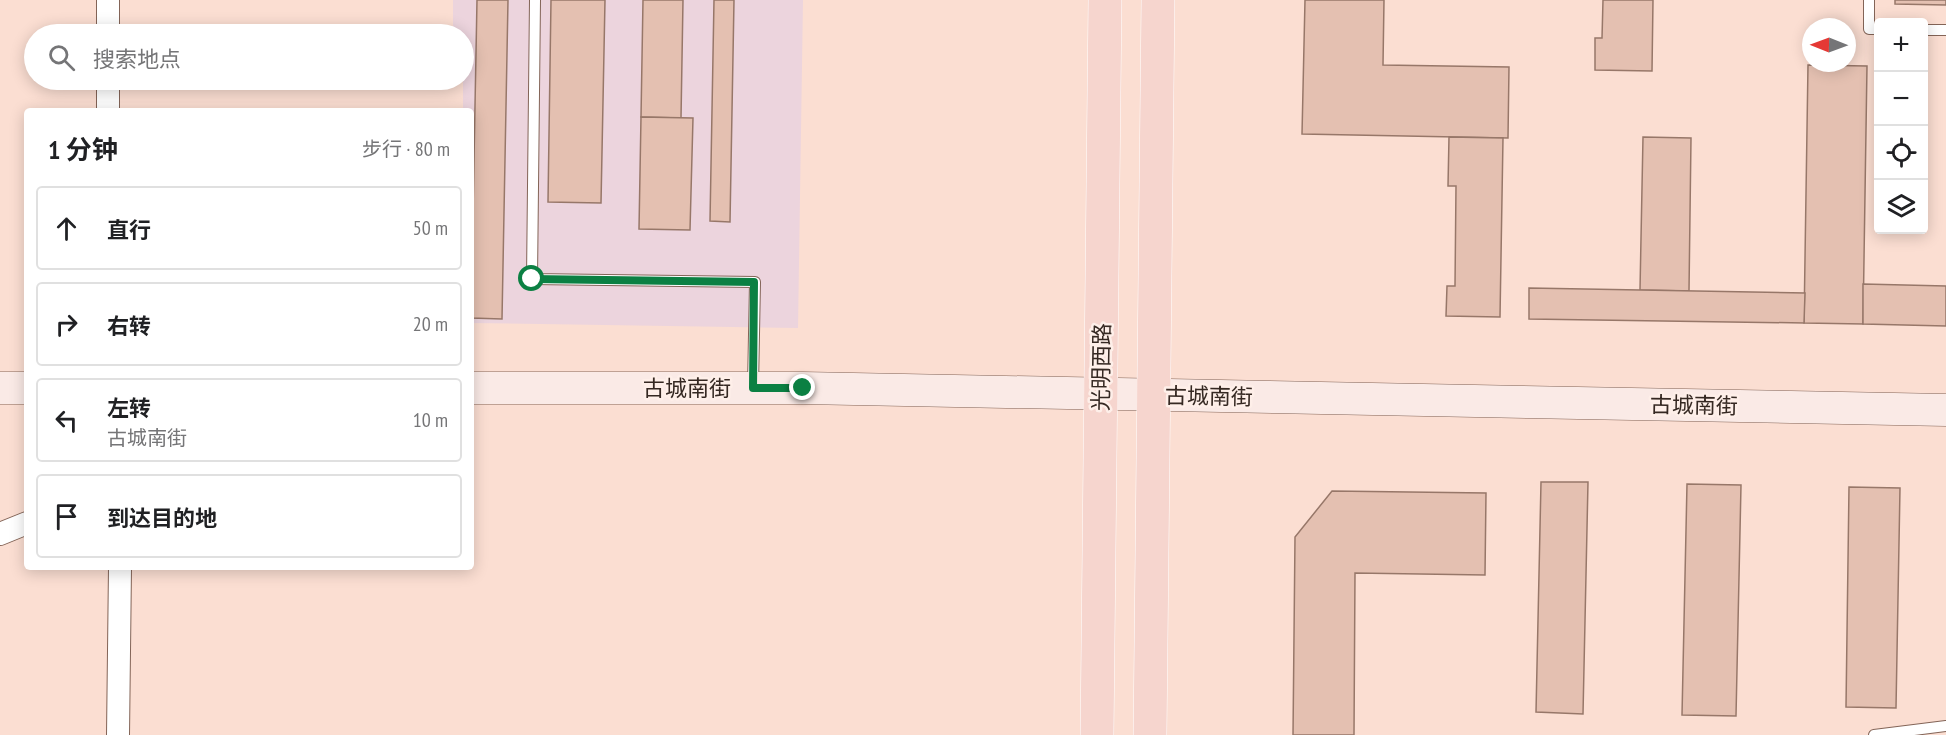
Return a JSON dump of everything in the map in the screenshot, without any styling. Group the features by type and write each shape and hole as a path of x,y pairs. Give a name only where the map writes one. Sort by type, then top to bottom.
{"main road":[{"name":"光明西路","path":"1097,735 1105,0"},
{"path":"1150,735 1158,0"}],"street":[{"path":"108,0 108,24"},
{"path":"108,90 108,108"},
{"path":"0,388 24,388"},
{"name":"古城南街","path":"474,388 753,388 1946,410"},
{"path":"0,534 24,524"},
{"path":"118,735 120,570"}],"lane":[{"path":"535,0 532,279 754,282 753,388"},
{"path":"1869,0 1869,29 1874,29"},
{"path":"1928,30 1946,30"},
{"path":"1874,735 1917,732 1946,726"}],"shaded area":[{"path":"453,0 803,0 798,328 474,323 474,108 463,108 463,90 474,90 474,24 453,24"}],"building":[{"path":"477,0 508,0 502,319 474,318"},
{"path":"551,0 605,0 601,203 548,202"},
{"path":"643,0 683,0 681,118 641,117"},
{"path":"714,0 734,0 730,222 710,221"},
{"path":"1305,0 1384,0 1383,65 1509,67 1508,138 1302,134"},
{"path":"1603,0 1653,0 1652,71 1595,70 1595,38 1602,38"},
{"path":"1895,0 1946,0 1946,5 1895,4"},
{"path":"1856,66 1867,66 1863,324 1804,323 1808,72 1856,72"},
{"path":"641,117 693,118 690,230 639,229"},
{"path":"1449,137 1503,138 1500,317 1446,316 1447,286 1455,286 1456,186 1448,186"},
{"path":"1643,137 1691,138 1689,291 1640,290"},
{"path":"1863,284 1946,286 1946,326 1863,324"},
{"path":"1529,288 1805,293 1804,323 1529,319"},
{"path":"1541,482 1588,482 1583,714 1536,712"},
{"path":"1687,484 1741,485 1736,716 1682,715"},
{"path":"1849,487 1900,488 1896,708 1846,707"},
{"path":"1332,491 1486,493 1485,575 1355,573 1354,735 1293,735 1295,537"}],"route":[{"path":"532,279 754,282 753,388 803,388"}]}
